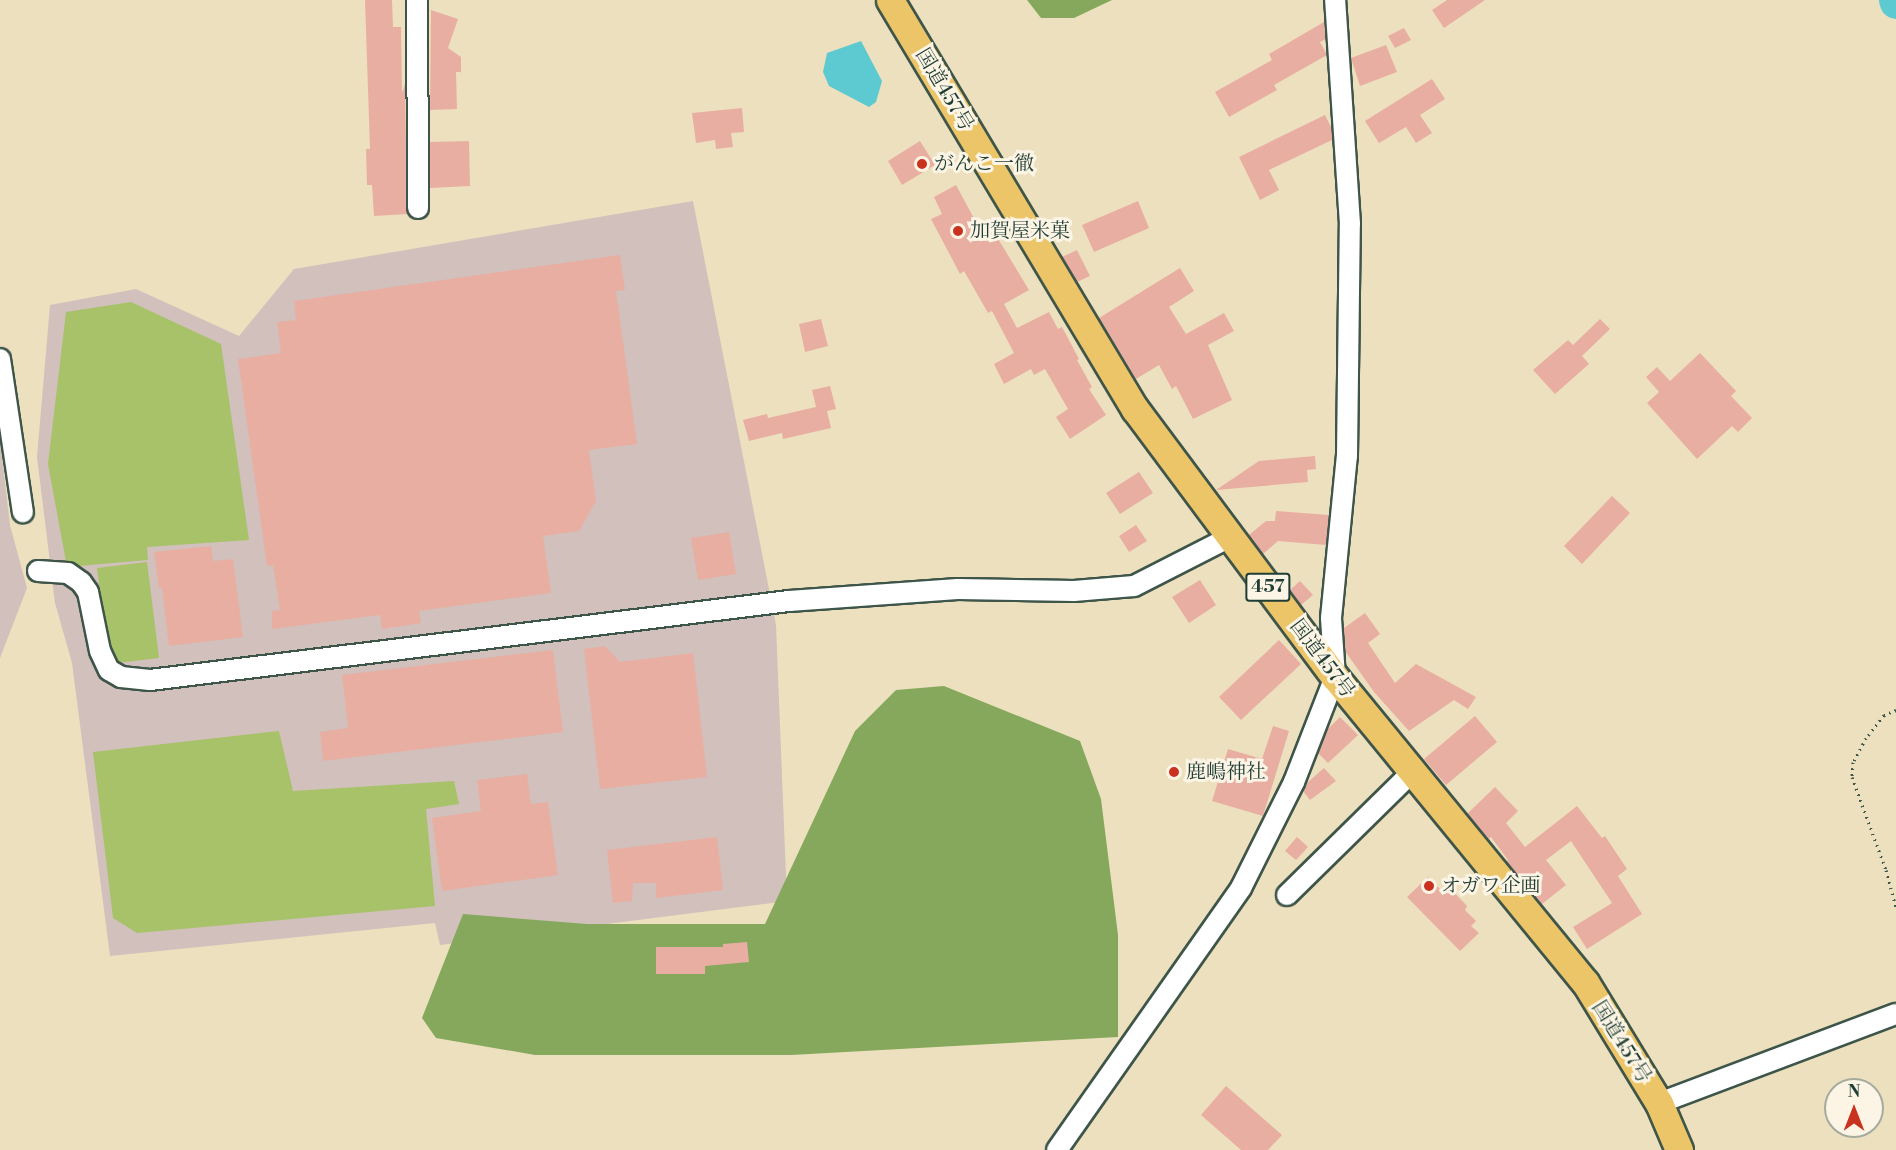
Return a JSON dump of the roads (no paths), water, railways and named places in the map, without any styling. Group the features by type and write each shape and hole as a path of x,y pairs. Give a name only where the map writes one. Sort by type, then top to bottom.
{"highway":[{"name":"国道457号","path":"890,0 1135,409 1335,678 1585,982 1659,1102 1679,1150"}],"street":[{"path":"417,0 418,208"},
{"path":"1057,1150 1172,982 1241,888 1294,782 1335,678 1331,618 1347,456 1350,224 1335,0"},
{"path":"0,359 23,512"},
{"path":"38,570 68,573 81,582 88,592 100,651 109,670 121,678 150,680 789,601 958,589 1074,591 1134,586 1230,537"},
{"path":"1287,895 1412,772"},
{"path":"1659,1102 1896,1014"}],"water":[{"path":"861,41 882,81 876,102 869,107 829,86 823,72 827,53"}],"place":[{"name":"がんこ一徹","path":"922,164"},
{"name":"加賀屋米菓","path":"958,231"},
{"name":"鹿嶋神社","path":"1174,772"},
{"name":"オガワ企画","path":"1429,886"}]}
